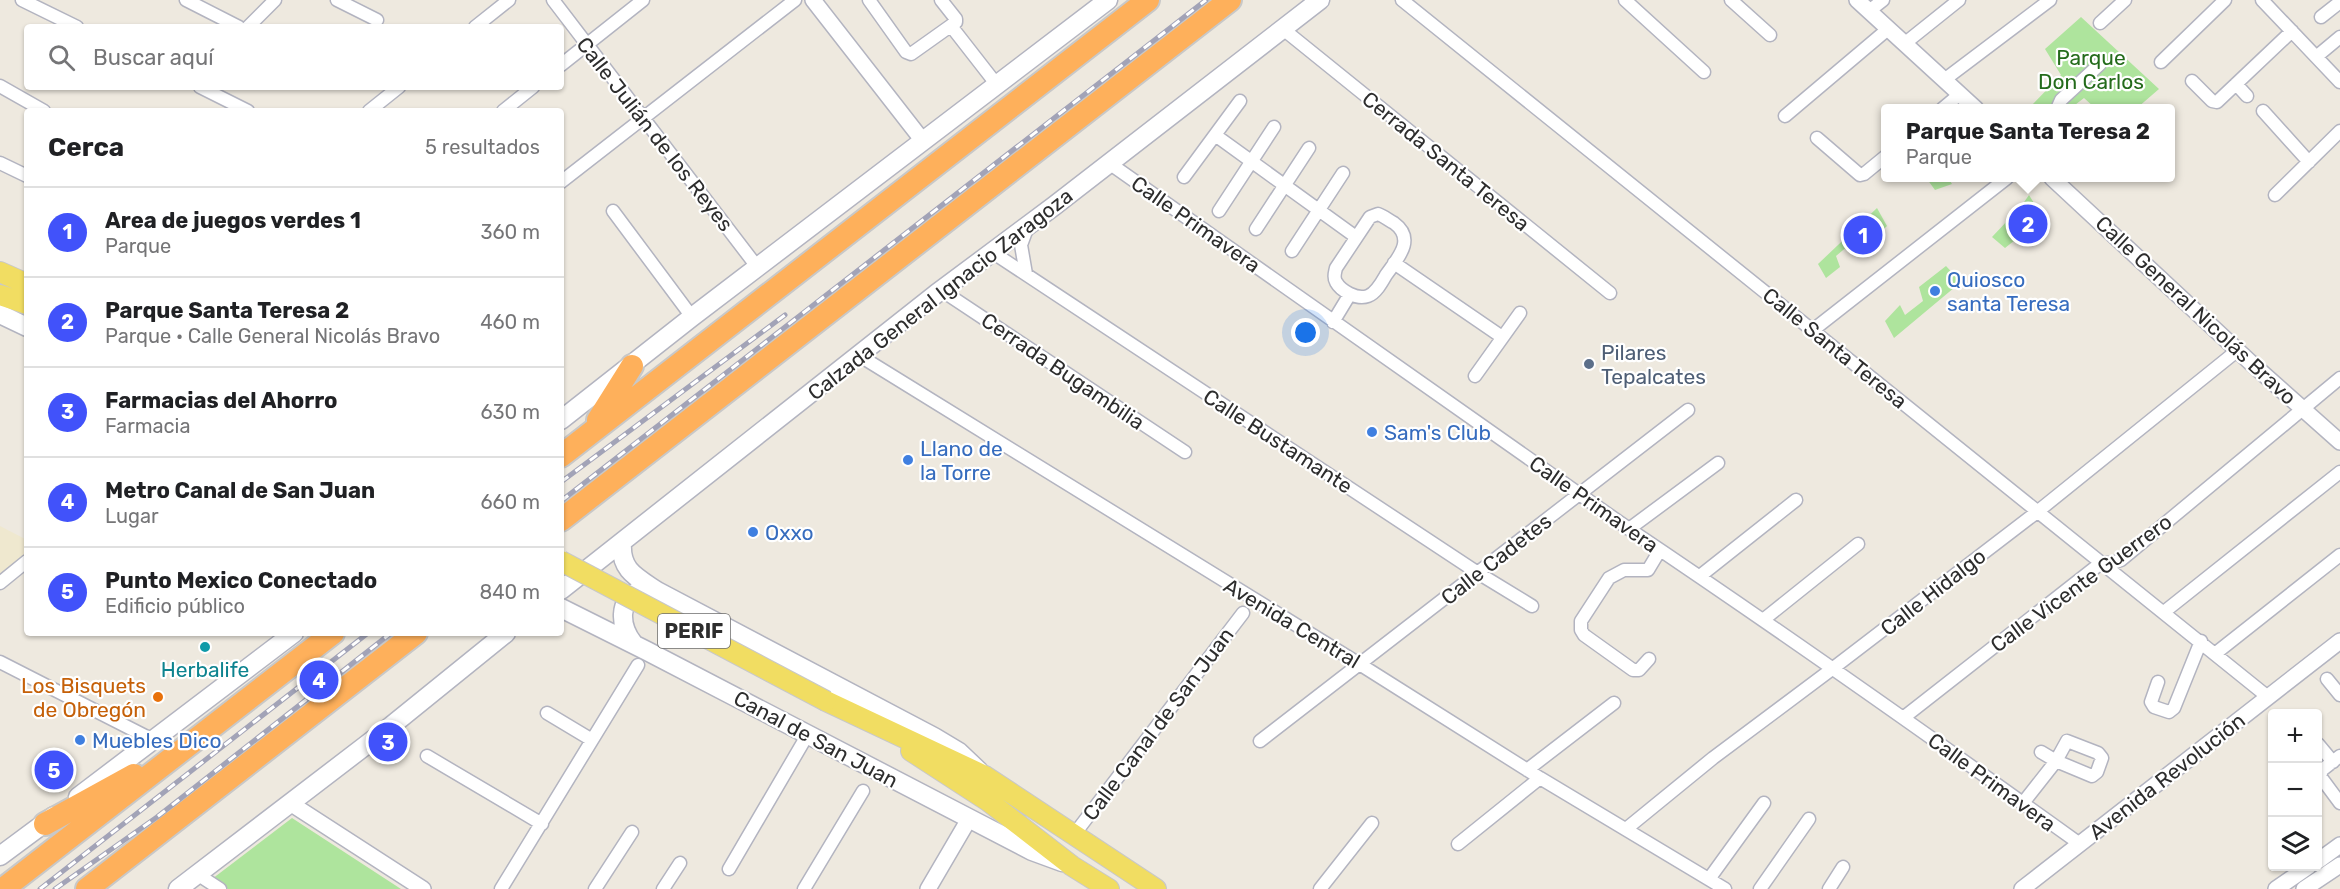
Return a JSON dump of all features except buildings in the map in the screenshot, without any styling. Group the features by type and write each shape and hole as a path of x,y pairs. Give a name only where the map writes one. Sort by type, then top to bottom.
{"highway":[{"path":"564,454 1148,0"},
{"path":"564,518 1230,0"},
{"path":"588,435 632,366"},
{"path":"3,889 329,636"},
{"path":"87,889 412,636"},
{"path":"45,824 138,773 166,763"}],"main road":[{"path":"564,413 632,366 692,317 1108,0"},
{"name":"Calzada General Ignacio Zaragoza","path":"564,588 941,290 1320,0"},
{"path":"0,272 24,283"},
{"path":"0,295 24,303"},
{"path":"0,314 24,326"},
{"name":"Canal de San Juan","path":"622,543 621,555 627,569 657,591 934,737 959,752 985,776"},
{"name":"Canal de San Juan","path":"564,563 826,701 866,721 909,738 985,776 1156,889"},
{"path":"633,643 622,623 626,603 633,594 640,590 657,591"},
{"name":"Canal de San Juan","path":"564,609 633,643 1032,851 1072,866"},
{"path":"0,856 290,636"},
{"path":"178,889 391,726 502,636"},
{"name":"Canal de San Juan","path":"866,721 988,801 1100,886"}],"street":[{"path":"22,0 71,24"},
{"path":"186,0 233,24"},
{"path":"251,24 275,0"},
{"path":"337,0 377,20"},
{"path":"479,24 509,0"},
{"name":"Calle Julián de los Reyes","path":"553,0 758,268"},
{"path":"564,63 643,0"},
{"path":"564,180 795,0"},
{"path":"813,0 923,141"},
{"path":"869,0 909,54 951,26 956,20 941,0"},
{"name":"Calle Santa Teresa","path":"1402,0 2268,697"},
{"path":"1625,0 1704,72"},
{"path":"1731,0 1770,35"},
{"path":"1857,0 1971,104"},
{"path":"1869,11 1883,0"},
{"path":"1904,44 1959,0"},
{"path":"1944,80 2050,0"},
{"path":"2100,23 2125,0"},
{"path":"2161,62 2225,0"},
{"path":"2262,0 2340,82"},
{"path":"2321,17 2340,3"},
{"path":"951,26 998,85"},
{"name":"Cerrada Santa Teresa","path":"1283,29 1610,293"},
{"path":"1785,116 1888,29"},
{"path":"2192,81 2215,103 2292,31"},
{"path":"2316,57 2340,37"},
{"path":"2059,104 2100,64"},
{"path":"2236,84 2247,96"},
{"path":"0,86 39,108"},
{"path":"206,90 242,108"},
{"path":"373,108 395,90"},
{"path":"507,108 529,90"},
{"path":"1947,104 1960,94"},
{"path":"1184,177 1240,101"},
{"path":"2263,111 2309,162"},
{"path":"1219,211 1274,127"},
{"path":"2276,195 2340,130"},
{"path":"1215,135 1356,237"},
{"path":"1817,138 1860,175 1881,160"},
{"path":"1256,229 1309,148"},
{"path":"0,163 24,175"},
{"name":"Calle Primavera","path":"1109,163 2080,844"},
{"path":"1292,251 1343,173"},
{"path":"1813,330 2000,182"},
{"name":"Calle General Nicolás Bravo","path":"2057,182 2302,409 2337,435"},
{"path":"613,211 692,317"},
{"path":"1372,215 1381,215 1404,233 1405,240 1394,263 1374,292 1368,296 1350,294 1337,283 1334,275 1339,261 1356,237 1372,215"},
{"path":"1026,274 1021,245 1028,225"},
{"name":"Calle Bustamante","path":"992,252 1478,573 1532,606"},
{"path":"1394,263 1502,337"},
{"name":"Cerrada Bugambilia","path":"941,290 1185,452"},
{"path":"1333,322 1350,294"},
{"path":"1475,375 1520,313"},
{"name":"Calle Hidalgo","path":"1626,829 1713,758 2037,512 2238,350"},
{"name":"Avenida Central","path":"860,356 1361,664 1527,770 1725,889"},
{"name":"Calle Vicente Guerrero","path":"1903,718 2101,563 2121,560 2340,378"},
{"name":"Calle Cadetes","path":"1260,741 1688,410"},
{"path":"1629,529 1718,463"},
{"path":"2164,612 2340,472"},
{"path":"1700,576 1796,500"},
{"path":"1763,620 1858,543"},
{"path":"1649,658 1639,670 1633,670 1584,635 1580,626 1583,616 1609,578 1624,570 1648,570 1660,550"},
{"path":"2216,653 2340,555"},
{"path":"0,583 24,563"},
{"name":"Calle Canal de San Juan","path":"1073,836 1243,613"},
{"name":"Avenida Revolución","path":"2022,889 2340,641"},
{"path":"2158,682 2151,702 2154,707 2169,712 2174,708 2201,642"},
{"path":"0,662 153,740"},
{"path":"501,889 638,666"},
{"path":"2327,679 2340,694"},
{"path":"1527,770 1614,703"},
{"path":"547,713 592,740"},
{"path":"729,869 808,734"},
{"path":"2322,747 2337,759 2322,770 2320,776 2340,803"},
{"path":"2023,803 2056,761 2041,752"},
{"path":"427,756 542,824"},
{"path":"1458,844 1540,778"},
{"path":"804,889 863,791"},
{"path":"290,803 423,889"},
{"path":"1709,879 1764,803"},
{"path":"928,889 969,819"},
{"path":"1760,889 1809,819"},
{"path":"1320,889 1372,823"},
{"path":"595,889 632,832"},
{"path":"2322,858 2340,845"},
{"path":"663,889 680,863"},
{"path":"2304,889 2340,865"},
{"path":"1829,889 1843,867"},
{"path":"2276,889 2303,871"},
{"path":"197,874 220,889"}],"shaded area":[{"path":"0,526 24,538 24,556 0,575"}],"green space":[{"name":"Parque Don Carlos","path":"2081,17 2159,89 2142,104 2091,104 2084,98 2076,104 2033,104 2061,75 2045,49"},
{"path":"1929,182 1951,182 1952,184 1935,190"},
{"path":"2029,195 2043,218 2005,248 1992,237 2009,219 2013,229 2032,216 2022,205"},
{"path":"1877,208 1887,226 1859,252 1849,245 1836,256 1840,267 1826,278 1818,264"},
{"path":"1946,266 1961,282 1894,338 1885,321 1900,305 1905,315 1923,301 1919,287"},
{"path":"292,818 401,889 228,889 212,879"}],"railway":[{"path":"564,499 1206,0"},
{"path":"564,480 785,315"},
{"path":"40,889 364,636"},
{"path":"55,889 157,817 387,636"}],"place":[{"name":"Parque Santa Teresa 2","path":"2028,224"},
{"name":"Area de juegos verdes 1","path":"1863,235"},
{"name":"Quiosco santa Teresa","path":"1935,291"},
{"name":"Pilares Tepalcates","path":"1589,364"},
{"name":"Sam's Club","path":"1372,432"},
{"name":"Llano de la Torre","path":"908,460"},
{"name":"Oxxo","path":"753,532"},
{"name":"Herbalife","path":"205,647"},
{"name":"Metro Canal de San Juan","path":"319,680"},
{"name":"Los Bisquets de Obregón","path":"158,697"},
{"name":"Muebles Dico","path":"80,740"},
{"name":"Farmacias del Ahorro","path":"388,742"},
{"name":"Punto Mexico Conectado","path":"54,770"}]}
